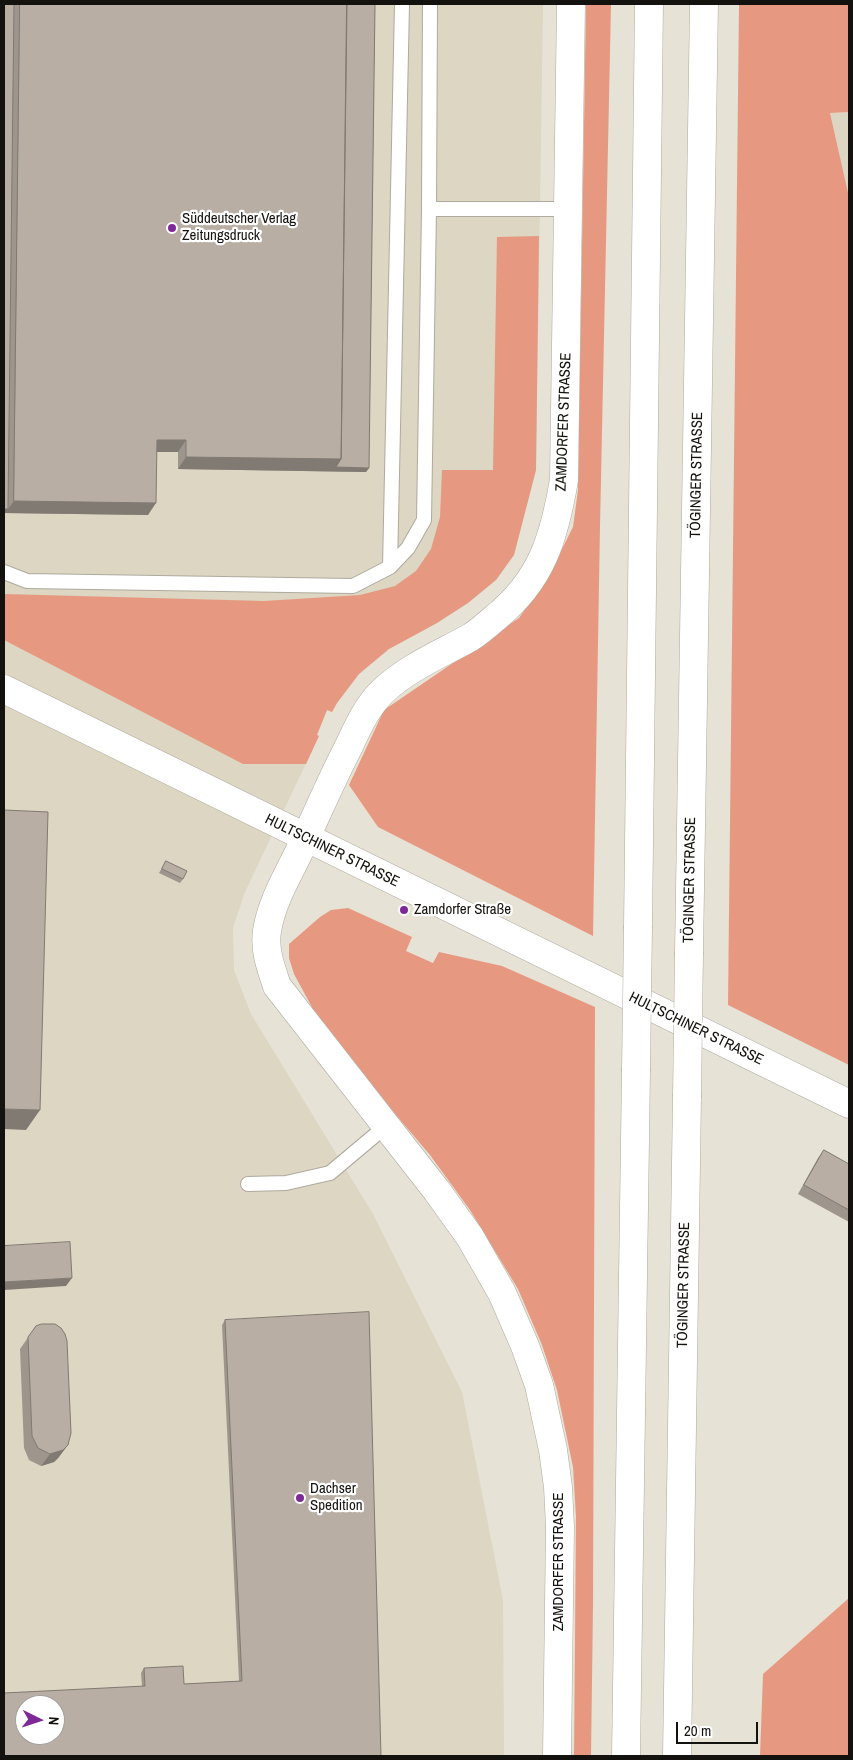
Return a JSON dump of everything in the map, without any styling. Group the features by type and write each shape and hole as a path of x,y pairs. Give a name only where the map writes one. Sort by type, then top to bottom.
{"main road":[{"name":"ZAMDORFER STRASSE","path":"558,1756 560,1528 558,1487 553,1450 539,1385 525,1346 502,1293 470,1237 277,986 266,954 266,933 284,883 364,714 380,694 397,679 474,635 512,604 534,576 547,550 557,519 564,480 571,4"},
{"path":"626,1756 649,4"},
{"name":"TÖGINGER STRASSE","path":"677,1756 704,4"},
{"name":"HULTSCHINER STRASSE","path":"4,689 849,1104"}],"lane":[{"path":"390,567 402,4"},
{"path":"4,572 27,581 353,586 390,567 408,548 424,520 430,4"},
{"path":"429,209 568,209"},
{"path":"248,1184 286,1183 330,1174 386,1126"}],"shaded area":[{"path":"4,4 543,4 536,470 514,555 496,580 468,603 437,623 389,649 359,674 332,712 327,710 317,735 319,736 245,892 233,928 234,970 251,1014 373,1214 462,1392 503,1600 504,1756 4,1756"},
{"path":"586,4 611,4 593,936 378,827 349,785 384,710 519,618 548,577 573,527 578,490"},
{"path":"739,4 849,4 849,112 830,113 849,197 849,1065 728,1005"},
{"path":"849,112 849,197 830,113"},
{"path":"539,236 536,470 514,555 496,580 468,603 437,623 389,649 359,674 332,712 327,710 317,735 319,736 306,764 243,764 4,640 4,594 264,601 360,595 395,586 416,571 431,549 440,517 442,470 493,470 497,237"},
{"path":"348,908 412,937 406,951 433,963 439,952 502,966 595,1007 591,1756 574,1756 576,1517 573,1467 557,1390 542,1345 518,1289 470,1210 430,1155 396,1115 313,1009 294,974 289,958 289,944 320,917 331,910"},
{"path":"849,1598 849,1756 760,1756 763,1674"}],"building":[{"path":"4,4 14,4 8,509 4,509"},
{"name":"Süddeutscher Verlag Zeitungsdruck","path":"20,4 347,4 341,459 186,457 186,440 157,440 156,503 14,501"},
{"path":"347,4 375,4 369,468 336,467 341,459"},
{"path":"4,810 48,812 40,1110 4,1109"},
{"path":"166,861 187,871 183,879 162,869"},
{"path":"824,1150 849,1164 849,1210 804,1185"},
{"path":"70,1242 72,1278 4,1282 4,1246"},
{"name":"Dachser Spedition","path":"369,1312 381,1756 4,1756 4,1693 145,1686 144,1668 183,1666 184,1684 242,1681 225,1320"},
{"path":"55,1324 61,1328 67,1341 71,1433 68,1445 63,1450 50,1454 38,1448 32,1436 28,1337 36,1326"}],"place":[{"name":"Süddeutscher Verlag Zeitungsdruck","path":"172,228"},
{"name":"Zamdorfer Straße","path":"404,910"},
{"name":"Dachser Spedition","path":"300,1498"}]}
